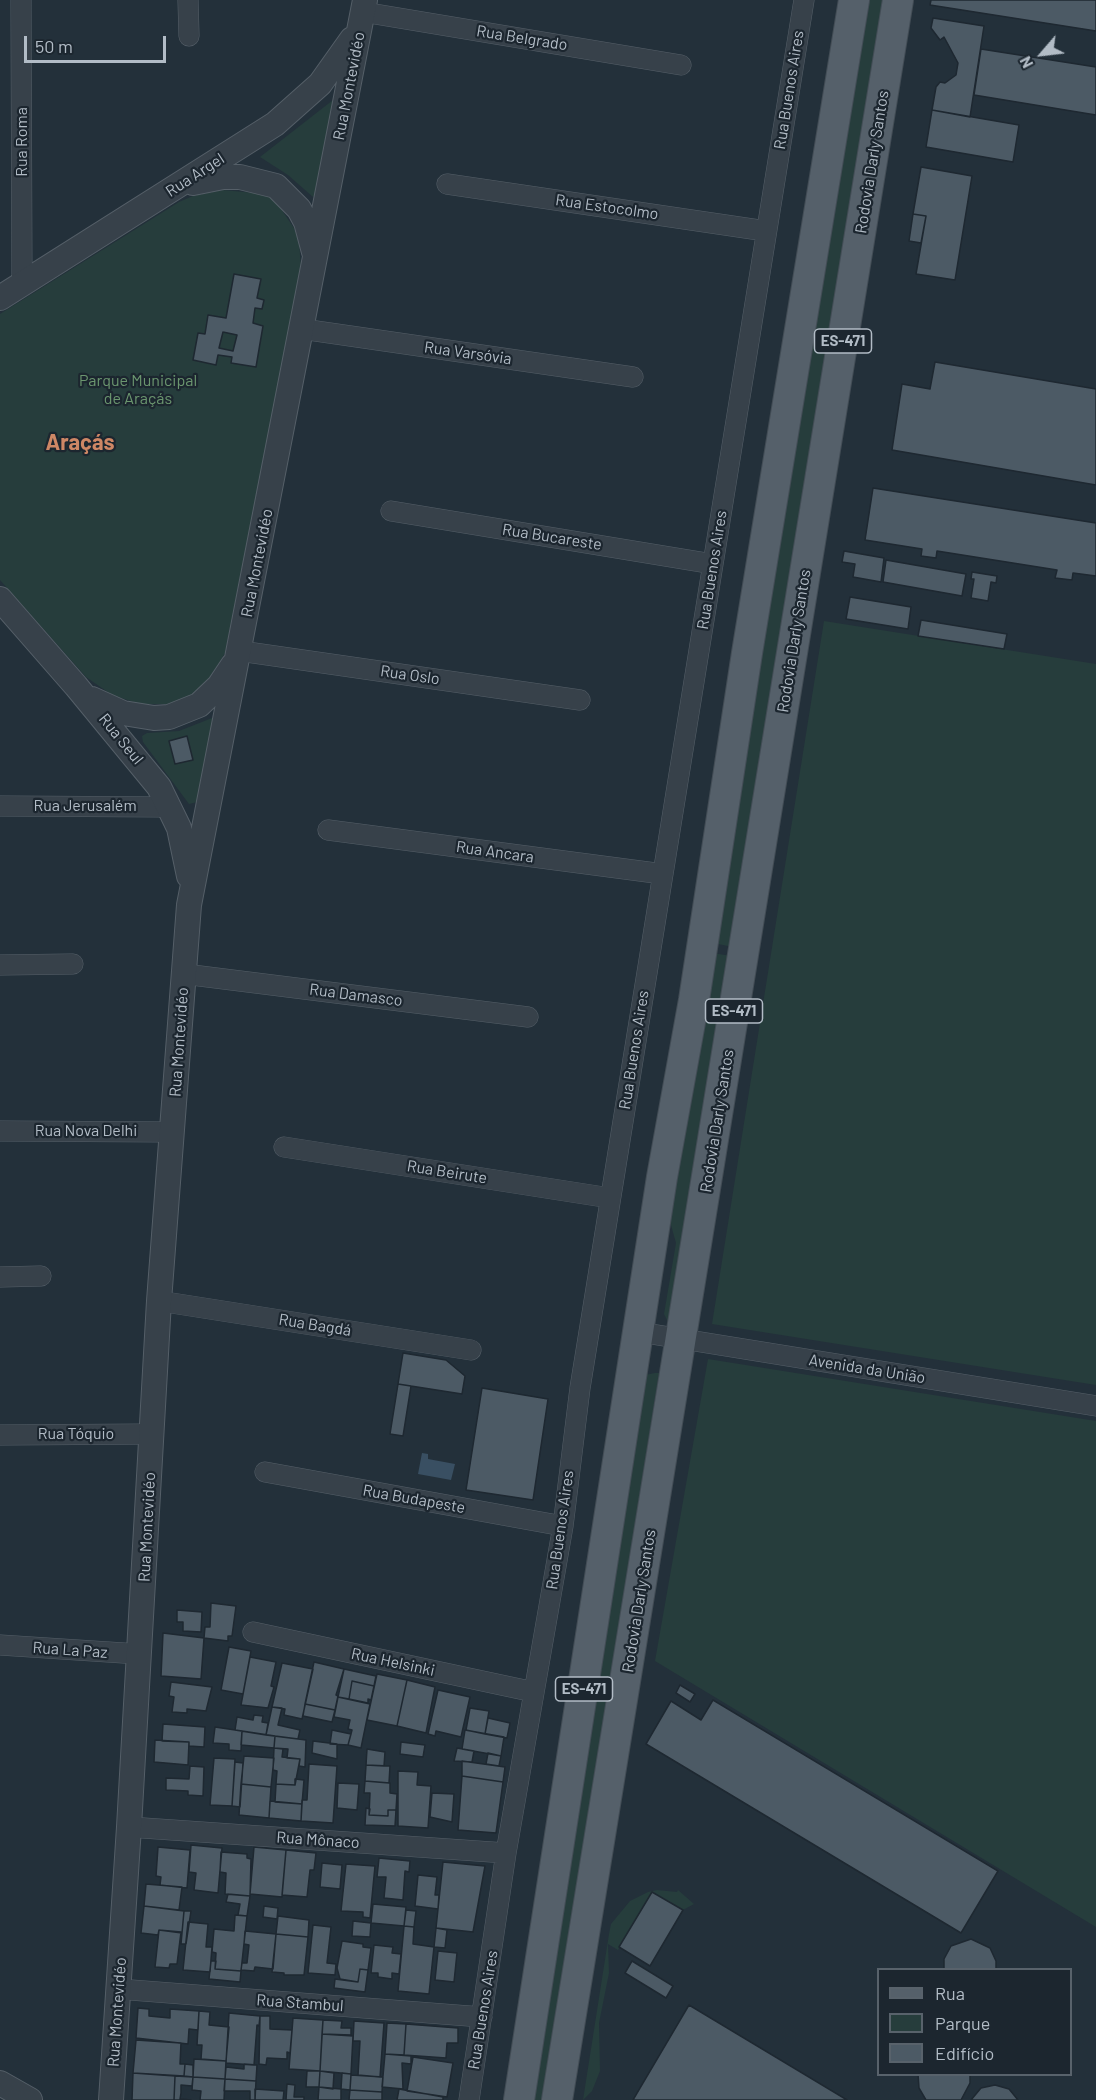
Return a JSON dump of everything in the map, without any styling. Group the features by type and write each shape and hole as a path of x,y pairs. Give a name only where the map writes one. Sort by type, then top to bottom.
{"main road":[{"name":"ES-471","path":"519,2100 639,1332 854,0"},
{"name":"Rodovia Darly Santos","path":"558,2100 898,0"}],"street":[{"name":"Rua Roma","path":"6,294 21,0"},
{"path":"188,0 189,36"},
{"name":"Rua Buenos Aires","path":"469,2100 506,1853 562,1526 580,1388 610,1198 804,0"},
{"name":"Rua Argel","path":"6,294 158,199 274,124 303,102 336,64 363,11"},
{"name":"Rua Belgrado","path":"363,11 681,65"},
{"name":"Rua Montevidéo","path":"111,2100 159,1300 189,905 363,11"},
{"path":"158,199 189,184 223,177 258,180 276,186 299,209 306,222 314,254 314,270"},
{"name":"Rua Estocolmo","path":"447,184 766,231"},
{"name":"Rua Varsóvia","path":"302,329 633,377"},
{"name":"Rua Bucareste","path":"391,511 712,564"},
{"name":"Rua Seul","path":"0,599 145,769 170,807 185,846 189,905"},
{"path":"76,686 98,702 123,713 154,718 169,717 186,712 210,696 229,672 240,651"},
{"name":"Rua Oslo","path":"240,651 580,700"},
{"name":"Rua Jerusalém","path":"0,806 170,807"},
{"name":"Rua Ancara","path":"328,830 663,874"},
{"path":"0,964 73,964"},
{"name":"Rua Damasco","path":"184,974 528,1017"},
{"name":"Rua Nova Delhi","path":"0,1131 172,1132"},
{"name":"Rua Beirute","path":"284,1147 610,1198"},
{"path":"0,1277 41,1276"},
{"name":"Rua Bagdá","path":"159,1300 471,1350"},
{"name":"Avenida da União","path":"639,1332 1096,1406"},
{"name":"Rua Tóquio","path":"0,1435 152,1434"},
{"name":"Rua Budapeste","path":"265,1473 562,1526"},
{"name":"Rua Helsinki","path":"253,1632 534,1692"},
{"name":"Rua La Paz","path":"0,1645 139,1654"},
{"name":"Rua Mônaco","path":"129,1827 506,1853"},
{"name":"Rua Stambul","path":"118,1989 482,2017"},
{"path":"0,2083 30,2100"}],"green space":[{"path":"866,0 887,0 733,947 713,943"},
{"path":"333,100 313,197 288,175 260,157"},
{"name":"Parque Municipal de Araçás","path":"223,190 270,197 279,206 294,228 299,241 301,268 225,653 210,678 192,695 181,701 167,704 140,704 112,695 86,677 0,580 0,314 179,202 193,196"},
{"path":"824,621 1096,664 1096,1385 712,1324"},
{"path":"214,718 197,802 189,804 143,742 142,736 147,733 179,731"},
{"path":"712,953 732,956 669,1324 664,1314 676,1243 669,1218"},
{"path":"708,1359 1096,1421 1096,1927 655,1661"},
{"path":"659,1373 544,2100 527,2100 645,1375"},
{"path":"657,1890 677,1892 678,1890 694,1904 683,1910 652,1892 618,1950 608,1944 609,1973 599,2023 600,2071 592,2091 583,2100 611,1924 630,1901 648,1892"}],"water":[{"path":"422,1453 428,1454 428,1459 455,1464 451,1480 418,1474"}],"building":[{"path":"931,0 1096,0 1096,31 930,5"},
{"path":"933,18 984,26 970,117 932,110 936,87 940,82 945,83 956,75 958,63 944,37 940,40 931,28"},
{"path":"981,49 1096,67 1096,115 974,95"},
{"path":"932,110 1019,125 1013,162 926,147"},
{"path":"921,167 972,176 955,280 916,274 926,216 913,214"},
{"path":"913,214 926,216 921,243 909,241"},
{"path":"234,274 261,279 257,298 264,300 262,309 255,308 253,323 263,326 256,367 231,363 232,357 218,355 216,365 193,360 198,333 205,334 208,315 226,318","holes":["223,332 237,335 233,351 219,348"]},
{"path":"935,362 1096,389 1096,485 892,450 902,384 930,389"},
{"path":"873,488 1096,523 1096,576 1073,573 1072,580 1055,578 1057,570 937,551 936,558 921,556 922,549 865,540"},
{"path":"844,551 884,558 881,582 853,577 855,564 842,562"},
{"path":"886,560 966,574 962,596 883,582"},
{"path":"972,572 997,576 996,583 991,582 988,601 971,598 974,579 971,579"},
{"path":"850,597 911,607 908,629 846,619"},
{"path":"921,620 1007,634 1004,649 918,636"},
{"path":"187,736 193,760 175,764 169,741"},
{"path":"403,1353 446,1360 465,1376 462,1394 398,1384"},
{"path":"398,1384 411,1386 403,1436 390,1434"},
{"path":"482,1388 548,1399 533,1500 466,1490"},
{"path":"211,1603 236,1606 232,1636 228,1636 228,1641 204,1638 205,1627 210,1627"},
{"path":"177,1610 202,1612 201,1632 183,1631 183,1622 177,1622"},
{"path":"163,1633 204,1638 201,1679 161,1676"},
{"path":"229,1647 251,1651 243,1694 221,1690"},
{"path":"250,1657 276,1662 271,1686 274,1687 268,1708 241,1705"},
{"path":"314,1662 344,1669 336,1695 338,1696 335,1710 305,1704"},
{"path":"282,1663 313,1669 302,1719 284,1715 285,1709 272,1707"},
{"path":"344,1669 376,1676 374,1686 352,1681 349,1699 338,1697"},
{"path":"377,1674 407,1680 397,1726 367,1720"},
{"path":"407,1680 435,1687 426,1733 397,1726"},
{"path":"352,1681 374,1686 371,1700 368,1699 368,1703 349,1699"},
{"path":"171,1682 212,1687 206,1711 187,1709 187,1713 172,1712 174,1697 169,1696"},
{"path":"680,1685 695,1694 690,1702 676,1693"},
{"path":"438,1690 470,1697 461,1737 436,1731 435,1736 428,1734"},
{"path":"338,1697 370,1704 361,1748 348,1745 352,1730 348,1729 350,1720 334,1717"},
{"path":"713,1700 998,1871 961,1933 646,1744 671,1701 701,1720"},
{"path":"305,1704 335,1710 332,1722 303,1716"},
{"path":"272,1707 282,1708 278,1725 300,1730 298,1739 266,1735"},
{"path":"470,1708 489,1711 485,1734 466,1730"},
{"path":"254,1715 263,1716 262,1722 268,1723 266,1735 235,1730 237,1717 253,1720"},
{"path":"488,1718 510,1723 507,1738 485,1734"},
{"path":"163,1724 205,1727 204,1747 189,1746 189,1742 162,1741"},
{"path":"215,1727 242,1731 241,1751 229,1750 229,1744 213,1743"},
{"path":"332,1730 351,1734 348,1745 330,1744"},
{"path":"465,1730 504,1737 501,1756 462,1749"},
{"path":"242,1731 275,1736 274,1748 241,1745"},
{"path":"275,1736 306,1740 305,1767 299,1766 300,1759 287,1758 288,1749 274,1748"},
{"path":"155,1740 189,1742 188,1765 154,1762"},
{"path":"313,1741 337,1744 337,1759 312,1753"},
{"path":"401,1742 425,1745 423,1757 400,1754"},
{"path":"274,1748 283,1749 282,1757 300,1759 295,1785 276,1784 277,1771 273,1770"},
{"path":"457,1748 474,1751 472,1762 454,1761"},
{"path":"367,1749 385,1752 384,1766 366,1765"},
{"path":"488,1753 501,1756 499,1766 486,1764"},
{"path":"244,1756 274,1758 271,1787 241,1784"},
{"path":"214,1758 235,1759 232,1806 210,1805"},
{"path":"462,1761 505,1767 503,1782 462,1776"},
{"path":"235,1762 243,1763 240,1807 232,1806"},
{"path":"309,1764 337,1766 333,1823 301,1821 302,1800 307,1800"},
{"path":"366,1765 390,1766 389,1783 365,1781"},
{"path":"190,1766 204,1767 203,1796 188,1795 188,1791 166,1790 166,1778 189,1779"},
{"path":"398,1771 418,1772 417,1785 431,1786 428,1828 398,1826"},
{"path":"462,1776 503,1782 496,1833 458,1830"},
{"path":"295,1779 304,1780 302,1804 275,1802 276,1784 295,1785"},
{"path":"365,1781 390,1783 390,1793 397,1794 396,1810 388,1810 388,1816 369,1815 370,1793 364,1793"},
{"path":"338,1783 359,1784 357,1810 337,1808"},
{"path":"241,1784 271,1787 269,1818 239,1815"},
{"path":"432,1793 454,1794 452,1822 430,1817"},
{"path":"270,1801 302,1804 301,1821 269,1818"},
{"path":"366,1808 370,1809 369,1815 388,1816 388,1810 396,1810 395,1826 365,1825"},
{"path":"191,1845 222,1848 218,1893 194,1890 196,1873 189,1872"},
{"path":"158,1847 190,1850 187,1888 160,1885 161,1877 156,1876"},
{"path":"254,1847 286,1850 282,1897 250,1894"},
{"path":"286,1850 316,1853 314,1870 310,1870 307,1897 282,1895"},
{"path":"221,1852 247,1854 247,1858 251,1859 250,1896 225,1894 226,1873 220,1872"},
{"path":"379,1858 410,1861 409,1872 405,1871 403,1900 384,1898 386,1877 377,1877"},
{"path":"443,1862 485,1866 473,1932 436,1928"},
{"path":"322,1863 342,1865 340,1889 320,1887"},
{"path":"346,1864 375,1866 370,1918 363,1917 363,1912 341,1911"},
{"path":"418,1875 437,1877 435,1895 439,1895 438,1909 415,1906"},
{"path":"146,1884 182,1887 179,1910 144,1906"},
{"path":"652,1892 683,1910 650,1966 619,1947"},
{"path":"228,1894 250,1896 247,1916 238,1915 240,1904 226,1902"},
{"path":"373,1904 406,1907 404,1926 371,1923"},
{"path":"144,1906 184,1911 182,1933 159,1930 158,1935 141,1933"},
{"path":"264,1906 278,1908 277,1919 263,1917"},
{"path":"406,1910 416,1911 414,1927 404,1926"},
{"path":"184,1911 191,1911 186,1944 181,1944"},
{"path":"235,1915 247,1916 241,1971 215,1969 216,1953 212,1952 214,1929 234,1931"},
{"path":"278,1916 309,1920 308,1937 276,1934"},
{"path":"353,1921 371,1923 370,1937 352,1936"},
{"path":"188,1922 208,1924 206,1947 212,1947 210,1972 183,1970"},
{"path":"313,1925 331,1927 327,1963 336,1964 335,1975 308,1973"},
{"path":"404,1926 414,1927 413,1944 434,1947 429,1994 398,1991"},
{"path":"436,1928 447,1930 445,1948 434,1947"},
{"path":"159,1930 181,1932 177,1964 170,1964 169,1968 155,1967"},
{"path":"245,1931 276,1934 273,1969 255,1967 254,1971 241,1970 242,1963 247,1963 249,1945 244,1944"},
{"path":"276,1934 308,1937 304,1975 284,1975 284,1973 272,1972"},
{"path":"971,1939 990,1948 996,1961 996,1968 944,1968 944,1959 951,1946"},
{"path":"342,1941 363,1944 363,1947 371,1948 368,1970 360,1969 358,1982 340,1979 337,1968"},
{"path":"374,1945 393,1947 392,1953 401,1954 399,1974 392,1973 392,1979 378,1977 378,1973 371,1973"},
{"path":"438,1951 457,1953 454,1982 435,1980"},
{"path":"211,1961 216,1961 215,1969 241,1971 240,1982 209,1979"},
{"path":"632,1961 673,1986 666,1998 625,1973"},
{"path":"360,1969 368,1970 365,1992 334,1988 335,1979 358,1982"},
{"path":"689,2005 847,2100 633,2100"},
{"path":"138,2008 149,2009 149,2016 170,2018 170,2009 199,2011 198,2030 189,2029 188,2044 136,2038"},
{"path":"199,2011 210,2012 209,2025 229,2027 226,2061 201,2059 202,2045 197,2045"},
{"path":"229,2013 260,2016 259,2026 257,2025 254,2065 226,2063"},
{"path":"260,2016 270,2016 270,2029 292,2030 290,2053 287,2052 287,2059 267,2058 266,2065 259,2064"},
{"path":"293,2018 323,2020 320,2071 289,2069"},
{"path":"323,2020 342,2021 341,2028 351,2028 351,2035 322,2034"},
{"path":"354,2021 384,2023 380,2077 358,2075 360,2041 353,2041"},
{"path":"387,2023 406,2024 404,2055 385,2054"},
{"path":"406,2024 458,2028 458,2043 447,2043 446,2058 404,2055"},
{"path":"322,2034 353,2036 351,2074 320,2071"},
{"path":"136,2040 181,2043 180,2064 185,2064 184,2076 133,2073"},
{"path":"385,2054 411,2056 411,2064 402,2063 403,2089 382,2087"},
{"path":"413,2057 453,2063 447,2097 407,2091"},
{"path":"194,2059 226,2061 225,2079 193,2077"},
{"path":"185,2064 193,2065 193,2077 184,2076"},
{"path":"244,2064 257,2065 256,2081 225,2079 226,2067 244,2069"},
{"path":"307,2071 320,2071 319,2087 306,2087"},
{"path":"320,2071 334,2073 333,2089 319,2087"},
{"path":"133,2073 175,2076 174,2100 132,2100"},
{"path":"342,2073 351,2074 350,2090 341,2089"},
{"path":"351,2075 383,2077 382,2092 350,2090"},
{"path":"175,2076 193,2077 192,2086 181,2085 180,2099 191,2100 174,2100"},
{"path":"918,2076 970,2076 970,2083 961,2100 926,2100 919,2088"},
{"path":"193,2077 225,2079 224,2100 200,2100 201,2091 192,2090"},
{"path":"225,2079 256,2081 255,2100 250,2100 250,2091 224,2091"},
{"path":"287,2084 295,2085 294,2097 304,2097 304,2100 286,2100"},
{"path":"995,2085 1009,2089 1018,2100 971,2100 981,2088"},
{"path":"319,2087 341,2089 341,2100 318,2100"},
{"path":"255,2089 284,2091 283,2100 255,2100"},
{"path":"399,2089 443,2097 443,2100 397,2100"},
{"path":"350,2090 382,2092 382,2100 349,2100"}],"district":[{"name":"Araçás","path":"80,443"}]}
